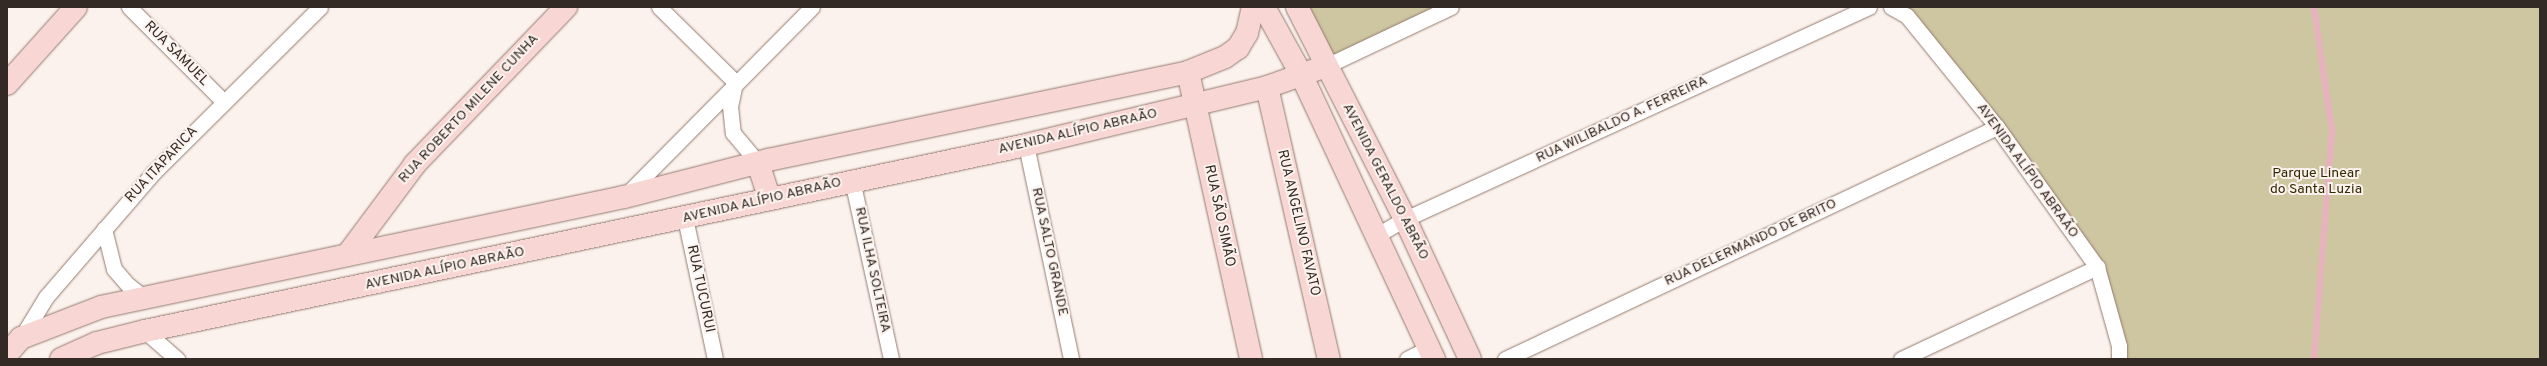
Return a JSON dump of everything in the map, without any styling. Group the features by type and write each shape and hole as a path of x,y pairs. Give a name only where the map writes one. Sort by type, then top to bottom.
{"street":[{"path":"7,84 76,7"},
{"name":"RUA SAMUEL","path":"129,7 222,101"},
{"name":"RUA ITAPARICA","path":"14,346 46,297 104,229 222,101 320,7"},
{"name":"RUA ROBERTO MILENE CUNHA","path":"348,254 415,164 566,7"},
{"path":"659,7 735,82"},
{"path":"624,197 735,82 812,7"},
{"path":"14,346 101,307 624,197 758,162 1188,72 1225,57 1238,48 1247,32 1253,7"},
{"name":"AVENIDA GERALDO ABRÃO","path":"1264,7 1301,74 1431,354"},
{"name":"AVENIDA GERALDO ABRÃO","path":"1297,7 1405,219 1470,359"},
{"name":"AVENIDA ALÍPIO ABRAÃO","path":"61,359 97,344 145,331 685,218 852,180 1026,145 1267,87 1326,66 1451,7"},
{"name":"RUA WILIBALDO A. FERREIRA","path":"1377,235 1405,219 1869,7"},
{"name":"AVENIDA ALÍPIO ABRAÃO","path":"1891,7 1907,16 1997,127 2097,267 2119,346 2119,359"},
{"name":"RUA SÃO SIMÃO","path":"1188,72 1251,359"},
{"path":"735,82 730,106 733,133 758,162 770,199"},
{"name":"RUA ANGELINO FAVATO","path":"1267,87 1328,359"},
{"name":"RUA DELERMANDO DE BRITO","path":"1505,359 1997,127"},
{"name":"RUA SALTO GRANDE","path":"1026,145 1071,359"},
{"name":"RUA ILHA SOLTEIRA","path":"852,180 891,359"},
{"name":"RUA TUCURUI","path":"685,218 715,359"},
{"path":"104,229 114,269 128,285 146,298"},
{"path":"1901,359 2097,267"},
{"path":"145,331 177,359"},
{"path":"1407,359 1431,354"}],"green space":[{"path":"1297,7 1451,7 1326,66"},
{"name":"Parque Linear do Santa Luzia","path":"1891,7 2540,7 2540,359 2119,359 2097,267 1997,127"}],"waterway":[{"path":"2314,7 2332,131 2314,359"}]}
